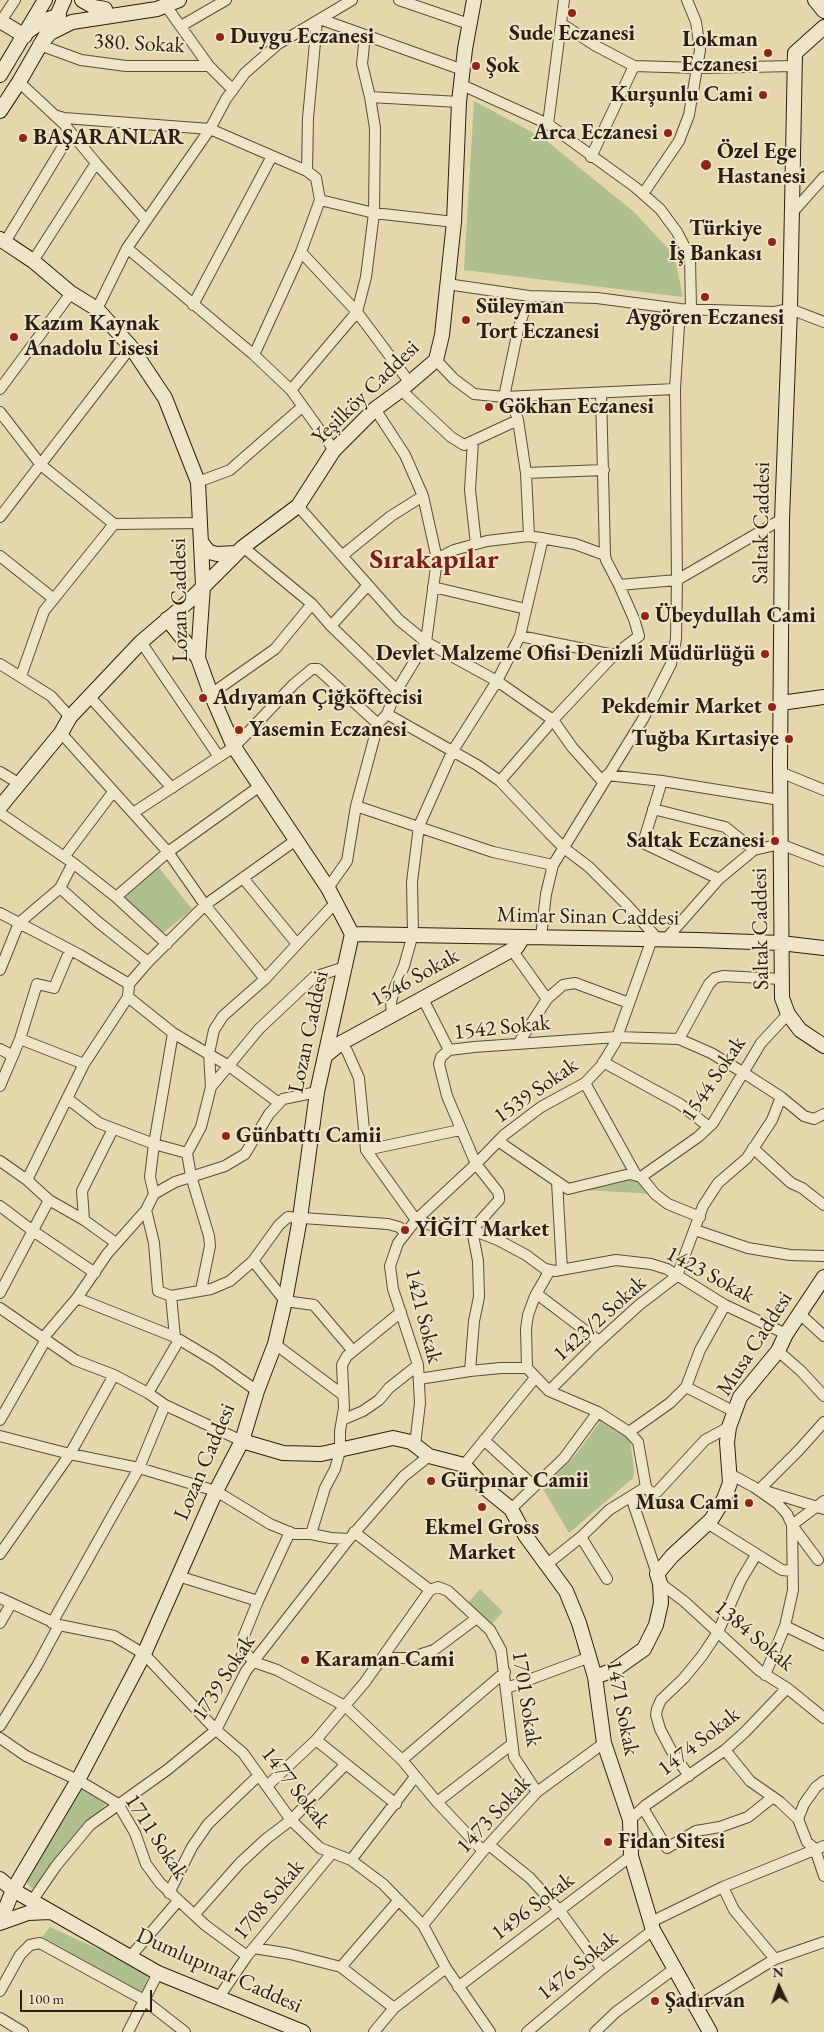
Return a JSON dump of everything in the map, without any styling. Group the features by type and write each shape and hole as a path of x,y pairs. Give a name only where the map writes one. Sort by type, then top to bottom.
{"main road":[{"path":"0,75 45,0"},
{"path":"82,0 94,7 105,9"},
{"path":"62,10 146,10 166,6 179,0"},
{"path":"815,0 824,11"},
{"name":"Yeşilköy Caddesi","path":"0,808 61,733 70,717 142,642 188,602 240,550 298,506 334,450 375,409 406,387 436,360 442,335 454,222 458,102 462,85 471,1"},
{"path":"26,34 41,22 62,10 146,10"},
{"path":"0,110 62,10"},
{"path":"1,21 26,34"},
{"name":"Saltak Caddesi","path":"824,27 795,53 790,309 782,519 780,772 782,998 788,1014 800,1030 824,1046"},
{"name":"Lozan Caddesi","path":"0,1922 13,1890 78,1780 144,1654 216,1491 242,1441 257,1392 275,1344 285,1301 300,1218 317,1092 352,934 328,888 234,747 198,658 203,586 198,482 165,398 131,347 97,309 71,293 32,260 3,241"},
{"path":"201,542 209,552 217,554 240,550"},
{"path":"167,619 198,658"},
{"path":"781,703 824,697"},
{"name":"Mimar Sinan Caddesi","path":"352,934 659,939 781,944 824,948"},
{"name":"1546 Sokak","path":"325,1056 341,1043 517,947 523,937"},
{"name":"Musa Caddesi","path":"659,1579 672,1556 707,1523 724,1500 730,1483 727,1442 729,1427 740,1397 778,1351 786,1334 824,1277"},
{"path":"242,1441 283,1453 321,1454 394,1438 411,1442 430,1456 464,1465"},
{"name":"1471 Sokak","path":"464,1465 484,1487 511,1509 525,1535 566,1591 590,1657 595,1677 604,1743 630,1820 631,1856 652,1926 710,2032"},
{"path":"595,1677 616,1669 644,1649 656,1624 661,1604 659,1579"},
{"name":"Dumlupınar Caddesi","path":"0,1879 13,1890 158,1973 303,2032"},
{"path":"0,1922 28,1913 52,1912"}],"street":[{"path":"1,21 15,0"},
{"path":"181,26 226,0"},
{"path":"97,309 127,248 210,129 245,73 278,44 352,0"},
{"path":"399,0 469,24"},
{"path":"548,124 564,0"},
{"path":"643,194 679,141 689,115 700,50 696,22 687,0"},
{"path":"166,6 209,66 233,90"},
{"path":"319,20 463,70"},
{"path":"307,171 308,118 319,20"},
{"path":"562,24 596,46 634,66 698,68 795,66"},
{"path":"291,390 357,312 366,277 374,213 375,128 362,64 365,35"},
{"name":"380. Sokak","path":"40,45 81,60 117,65 209,66"},
{"path":"592,157 634,66"},
{"path":"19,82 54,114 146,220"},
{"path":"462,85 548,124 643,194 660,209 677,232 690,256 686,309 675,389 677,580 676,639 671,664 643,719 553,865 546,894 541,937"},
{"path":"370,97 458,102"},
{"path":"54,114 64,118 210,129 307,171 316,178 320,200 301,252 254,355"},
{"path":"3,241 71,133"},
{"path":"193,304 272,156"},
{"path":"32,260 96,163"},
{"path":"792,213 824,177"},
{"path":"320,200 374,213 454,222"},
{"path":"127,248 254,355 291,390 334,450"},
{"path":"301,252 357,312 406,387 451,437 464,445 518,420"},
{"path":"447,284 529,296 597,298 686,309 774,312 790,309 824,322"},
{"path":"0,389 71,293"},
{"path":"529,296 518,330 507,397 518,420 526,473 529,536"},
{"path":"0,516 131,347"},
{"path":"436,360 454,379 474,394 507,397 675,389"},
{"path":"500,781 553,720 614,655 639,636 634,619 605,555 601,393"},
{"path":"198,482 230,470 302,407"},
{"path":"328,888 346,861 356,806 378,724 387,714 397,690 426,642 437,559 423,496 405,455 375,409"},
{"path":"0,412 41,464 114,524 200,523"},
{"path":"473,441 470,490 476,544"},
{"path":"526,473 604,470"},
{"path":"343,555 391,516 423,496"},
{"path":"298,506 400,620 426,642 497,681 553,720 572,747 605,779 662,781 780,800"},
{"path":"619,585 677,580 782,519"},
{"path":"21,676 44,612 114,524"},
{"path":"437,559 454,550 487,541 529,536 575,544 605,555"},
{"path":"392,1016 391,1002 395,986 404,966 413,934 412,882 419,826 452,752 497,681 520,636 543,538"},
{"path":"240,550 312,604 331,626 397,690"},
{"path":"0,556 54,599"},
{"path":"331,626 368,585"},
{"path":"432,587 526,609"},
{"path":"211,694 275,649 312,604"},
{"path":"520,636 614,655"},
{"path":"142,642 219,757"},
{"path":"0,664 51,696 70,717"},
{"path":"133,812 234,747 294,684 312,669 318,669 378,724"},
{"path":"90,697 172,788"},
{"path":"387,714 477,765 500,781 564,848 589,867 659,939 719,878 754,850 780,844 824,861"},
{"path":"61,733 168,852 204,905 265,979"},
{"path":"0,772 20,784"},
{"path":"780,772 824,790"},
{"path":"662,781 643,843 719,878"},
{"path":"116,897 168,852 260,786"},
{"path":"64,857 113,792"},
{"path":"356,806 493,852 553,865"},
{"path":"653,809 725,827 754,850"},
{"path":"0,813 73,863 116,897 167,944"},
{"path":"27,1180 84,1064 128,997 129,984 204,905 296,840"},
{"path":"0,970 18,923 60,888 73,863"},
{"path":"243,878 297,944"},
{"path":"60,888 98,922 148,962"},
{"path":"201,1290 210,1246 209,1236 186,1153 201,1127 211,1087 209,1053 214,1030 223,1016 265,979 336,902"},
{"path":"0,913 129,984"},
{"name":"1539 Sokak","path":"416,1220 476,1164 498,1140 542,1107 585,1083 604,1062 617,1037 629,1003 659,939"},
{"path":"0,1086 20,1038 37,984 54,988 70,950"},
{"path":"512,950 547,998"},
{"path":"211,1087 259,1028 314,977 345,967"},
{"path":"782,980 723,976 715,978 709,984 679,1039 711,1053 744,1073 781,1097 804,1116 814,1119 824,1114"},
{"path":"518,1044 547,998 563,985 575,983 629,1003"},
{"path":"128,997 173,1033 202,1052 209,1053 229,1066 279,1103"},
{"path":"423,999 449,1050"},
{"name":"1544 Sokak","path":"557,1182 568,1189 630,1174 639,1176 698,1137 709,1127 761,1043 788,1014"},
{"path":"154,1194 150,1177 173,1033"},
{"name":"1542 Sokak","path":"472,1230 499,1200 499,1196 498,1192 476,1164 460,1130 443,1083 439,1064 441,1057 449,1050 518,1044 617,1037 679,1039"},
{"path":"20,1038 84,1064"},
{"path":"341,1043 347,1051 359,1078 362,1125 366,1150 416,1220 434,1226 472,1230 498,1240 526,1255 544,1269 550,1270 528,1315 526,1329 527,1368 549,1391 598,1412 629,1432 638,1442 646,1487 651,1493 657,1492 671,1474 705,1440 729,1427"},
{"path":"0,1049 13,1056"},
{"path":"604,1062 680,1104 709,1127"},
{"path":"585,1083 639,1176 655,1194 668,1204 700,1217"},
{"path":"0,1420 44,1339 77,1298 116,1243 146,1210 154,1194 175,1182 224,1166 245,1154 269,1114 283,1098 317,1092"},
{"path":"677,1276 704,1206 718,1183 747,1158 772,1120 781,1097"},
{"path":"68,1099 99,1123 154,1144 186,1153"},
{"path":"84,1220 82,1191 113,1129"},
{"path":"366,1150 460,1130"},
{"path":"498,1140 557,1182 562,1270"},
{"path":"753,1148 791,1183 802,1188 824,1205"},
{"path":"0,1161 27,1180 49,1200 84,1220 116,1243"},
{"path":"0,1293 49,1200"},
{"path":"0,1206 95,1273"},
{"path":"146,1210 154,1243 158,1291 171,1296 201,1290 230,1281 253,1261 279,1225 288,1218 388,1224 398,1227 406,1233"},
{"name":"1421 Sokak","path":"416,1220 398,1243 390,1266 393,1289 418,1365 420,1403 416,1446"},
{"path":"470,1371 474,1321 479,1297 478,1261 472,1230"},
{"path":"695,1230 748,1248 790,1255 824,1256"},
{"name":"1423 Sokak","path":"550,1270 562,1270 616,1260 651,1264 667,1269 725,1305 786,1334"},
{"path":"253,1261 285,1301 314,1305 353,1351"},
{"name":"1423/2 Sokak","path":"549,1391 599,1341 639,1305 677,1276"},
{"path":"537,1294 599,1341"},
{"path":"148,1393 177,1338 171,1296"},
{"path":"77,1298 177,1338 215,1360 257,1392"},
{"path":"629,1432 670,1403 686,1387 700,1350 725,1305"},
{"path":"0,1308 75,1360 114,1375 148,1393 165,1405 242,1441"},
{"path":"312,1534 340,1451 343,1395 342,1365 347,1356 401,1312"},
{"path":"800,1314 824,1336"},
{"path":"275,1344 343,1395"},
{"path":"778,1351 801,1371 824,1396"},
{"path":"342,1420 362,1411 379,1400 389,1388 418,1365"},
{"path":"419,1379 470,1371 527,1368"},
{"path":"0,1554 70,1454 114,1375"},
{"path":"464,1465 535,1378"},
{"path":"686,1387 735,1412"},
{"path":"0,1726 37,1666 55,1624 139,1468 165,1405"},
{"path":"511,1509 564,1458 598,1412"},
{"path":"757,1488 799,1450 824,1422"},
{"path":"0,1436 70,1454 139,1468 216,1491 270,1524 290,1532 331,1538 352,1536"},
{"path":"484,1440 534,1486"},
{"name":"1739 Sokak","path":"32,1901 56,1866 90,1825 167,1770 216,1730 246,1671 352,1536 404,1476 430,1456"},
{"path":"730,1474 757,1488 777,1504 787,1514 792,1525 821,1562"},
{"path":"546,1565 581,1537 609,1510 646,1487"},
{"path":"757,1488 822,1505"},
{"path":"631,1497 659,1579"},
{"path":"792,1525 822,1505"},
{"path":"707,1523 782,1570 792,1571"},
{"path":"765,1675 785,1626 793,1590 794,1550 792,1525"},
{"path":"290,1532 243,1638 243,1646 254,1662 277,1670 345,1706 402,1760 437,1802 486,1848 530,1878 560,1911 602,1969"},
{"name":"1701 Sokak","path":"352,1536 430,1590 438,1587 448,1591 490,1630 501,1650 514,1757 537,1792"},
{"path":"581,1537 607,1579"},
{"path":"794,1550 821,1562"},
{"path":"689,1776 671,1750 660,1729 656,1715 657,1708 702,1656 718,1632 741,1580 756,1555"},
{"path":"178,1576 258,1601"},
{"name":"1384 Sokak","path":"659,1579 765,1675 787,1688 824,1718"},
{"path":"267,1786 316,1740 365,1682 430,1590"},
{"name":"1477 Sokak","path":"0,1598 55,1624 114,1636 144,1654 216,1730 243,1752 291,1820 320,1848 350,1860 383,1884 423,1925 446,1968 490,2032"},
{"path":"0,1623 11,1604"},
{"path":"382,1658 408,1658 434,1650 477,1618"},
{"path":"785,1626 824,1645"},
{"path":"507,1688 590,1657"},
{"path":"402,1760 505,1672"},
{"name":"1474 Sokak","path":"630,1820 643,1808 725,1750 787,1688"},
{"name":"1711 Sokak","path":"0,1738 26,1756 78,1780 118,1804 135,1834 146,1864 169,1893 194,1915 251,1952"},
{"path":"316,1740 396,1804"},
{"name":"1473 Sokak","path":"423,1925 486,1848 537,1792 604,1743"},
{"path":"437,1802 512,1744"},
{"path":"725,1750 750,1781 773,1797 798,1819 807,1842 819,1847 824,1876"},
{"path":"194,1915 240,1863 266,1839 291,1820 345,1765"},
{"path":"169,1893 192,1847 208,1824 259,1775"},
{"path":"350,1860 396,1804 415,1777"},
{"path":"798,1819 808,1798 816,1787 824,1781"},
{"path":"643,1808 667,1848 696,1832 720,1827 748,1817 773,1797"},
{"name":"1476 Sokak","path":"527,2032 652,1926 723,1888 819,1847"},
{"name":"1708 Sokak","path":"219,1997 251,1952 332,1853"},
{"name":"1496 Sokak","path":"458,1987 631,1856"},
{"path":"723,1888 734,1910 775,1959"},
{"path":"341,1967 399,1900"},
{"path":"130,1957 178,1901"},
{"path":"696,2007 775,1959 824,1942"},
{"path":"0,1991 20,1955 30,1945 40,1943 144,2000 185,2032"},
{"path":"251,1952 290,1954 341,1967 394,2008"},
{"path":"374,2032 394,2008 446,1968"},
{"path":"595,2032 616,2012 674,1969"},
{"path":"128,2032 158,1973"},
{"path":"0,2018 16,2030"}],"green space":[{"path":"474,101 543,138 634,212 674,255 683,297 464,270"},
{"path":"156,864 192,909 161,935 119,898"},
{"path":"630,1174 655,1194 568,1189"},
{"path":"602,1419 627,1432 631,1446 633,1478 569,1533 543,1489 577,1453"},
{"path":"480,1589 503,1612 491,1625 467,1604"},
{"path":"81,1788 106,1804 32,1889 26,1881"},
{"path":"50,1927 150,1973 141,1994 42,1937"}],"place":[{"name":"Sude Eczanesi","path":"572,13"},
{"name":"Duygu Eczanesi","path":"220,37"},
{"name":"Lokman Eczanesi","path":"768,53"},
{"name":"Şok","path":"476,66"},
{"name":"Kurşunlu Cami","path":"763,95"},
{"name":"Arca Eczanesi","path":"668,133"},
{"name":"BAŞARANLAR","path":"23,138"},
{"name":"Özel Ege Hastanesi","path":"706,165"},
{"name":"Türkiye İş Bankası","path":"772,242"},
{"name":"Aygören Eczanesi","path":"705,297"},
{"name":"Süleyman Tort Eczanesi","path":"466,320"},
{"name":"Kazım Kaynak Anadolu Lisesi","path":"14,337"},
{"name":"Gökhan Eczanesi","path":"489,407"},
{"name":"Übeydullah Cami","path":"645,616"},
{"name":"Devlet Malzeme Ofisi Denizli Müdürlüğü","path":"765,654"},
{"name":"Adıyaman Çiğköftecisi","path":"203,698"},
{"name":"Pekdemir Market","path":"772,707"},
{"name":"Yasemin Eczanesi","path":"239,730"},
{"name":"Tuğba Kırtasiye","path":"789,739"},
{"name":"Saltak Eczanesi","path":"775,841"},
{"name":"Günbattı Camii","path":"226,1136"},
{"name":"YİĞİT Market","path":"405,1230"},
{"name":"Gürpınar Camii","path":"431,1481"},
{"name":"Musa Cami","path":"749,1503"},
{"name":"Ekmel Gross Market","path":"482,1507"},
{"name":"Karaman Cami","path":"305,1660"},
{"name":"Fidan Sitesi","path":"608,1842"},
{"name":"Şadırvan","path":"655,2001"}],"district":[{"name":"Sırakapılar","path":"434,560"}]}
